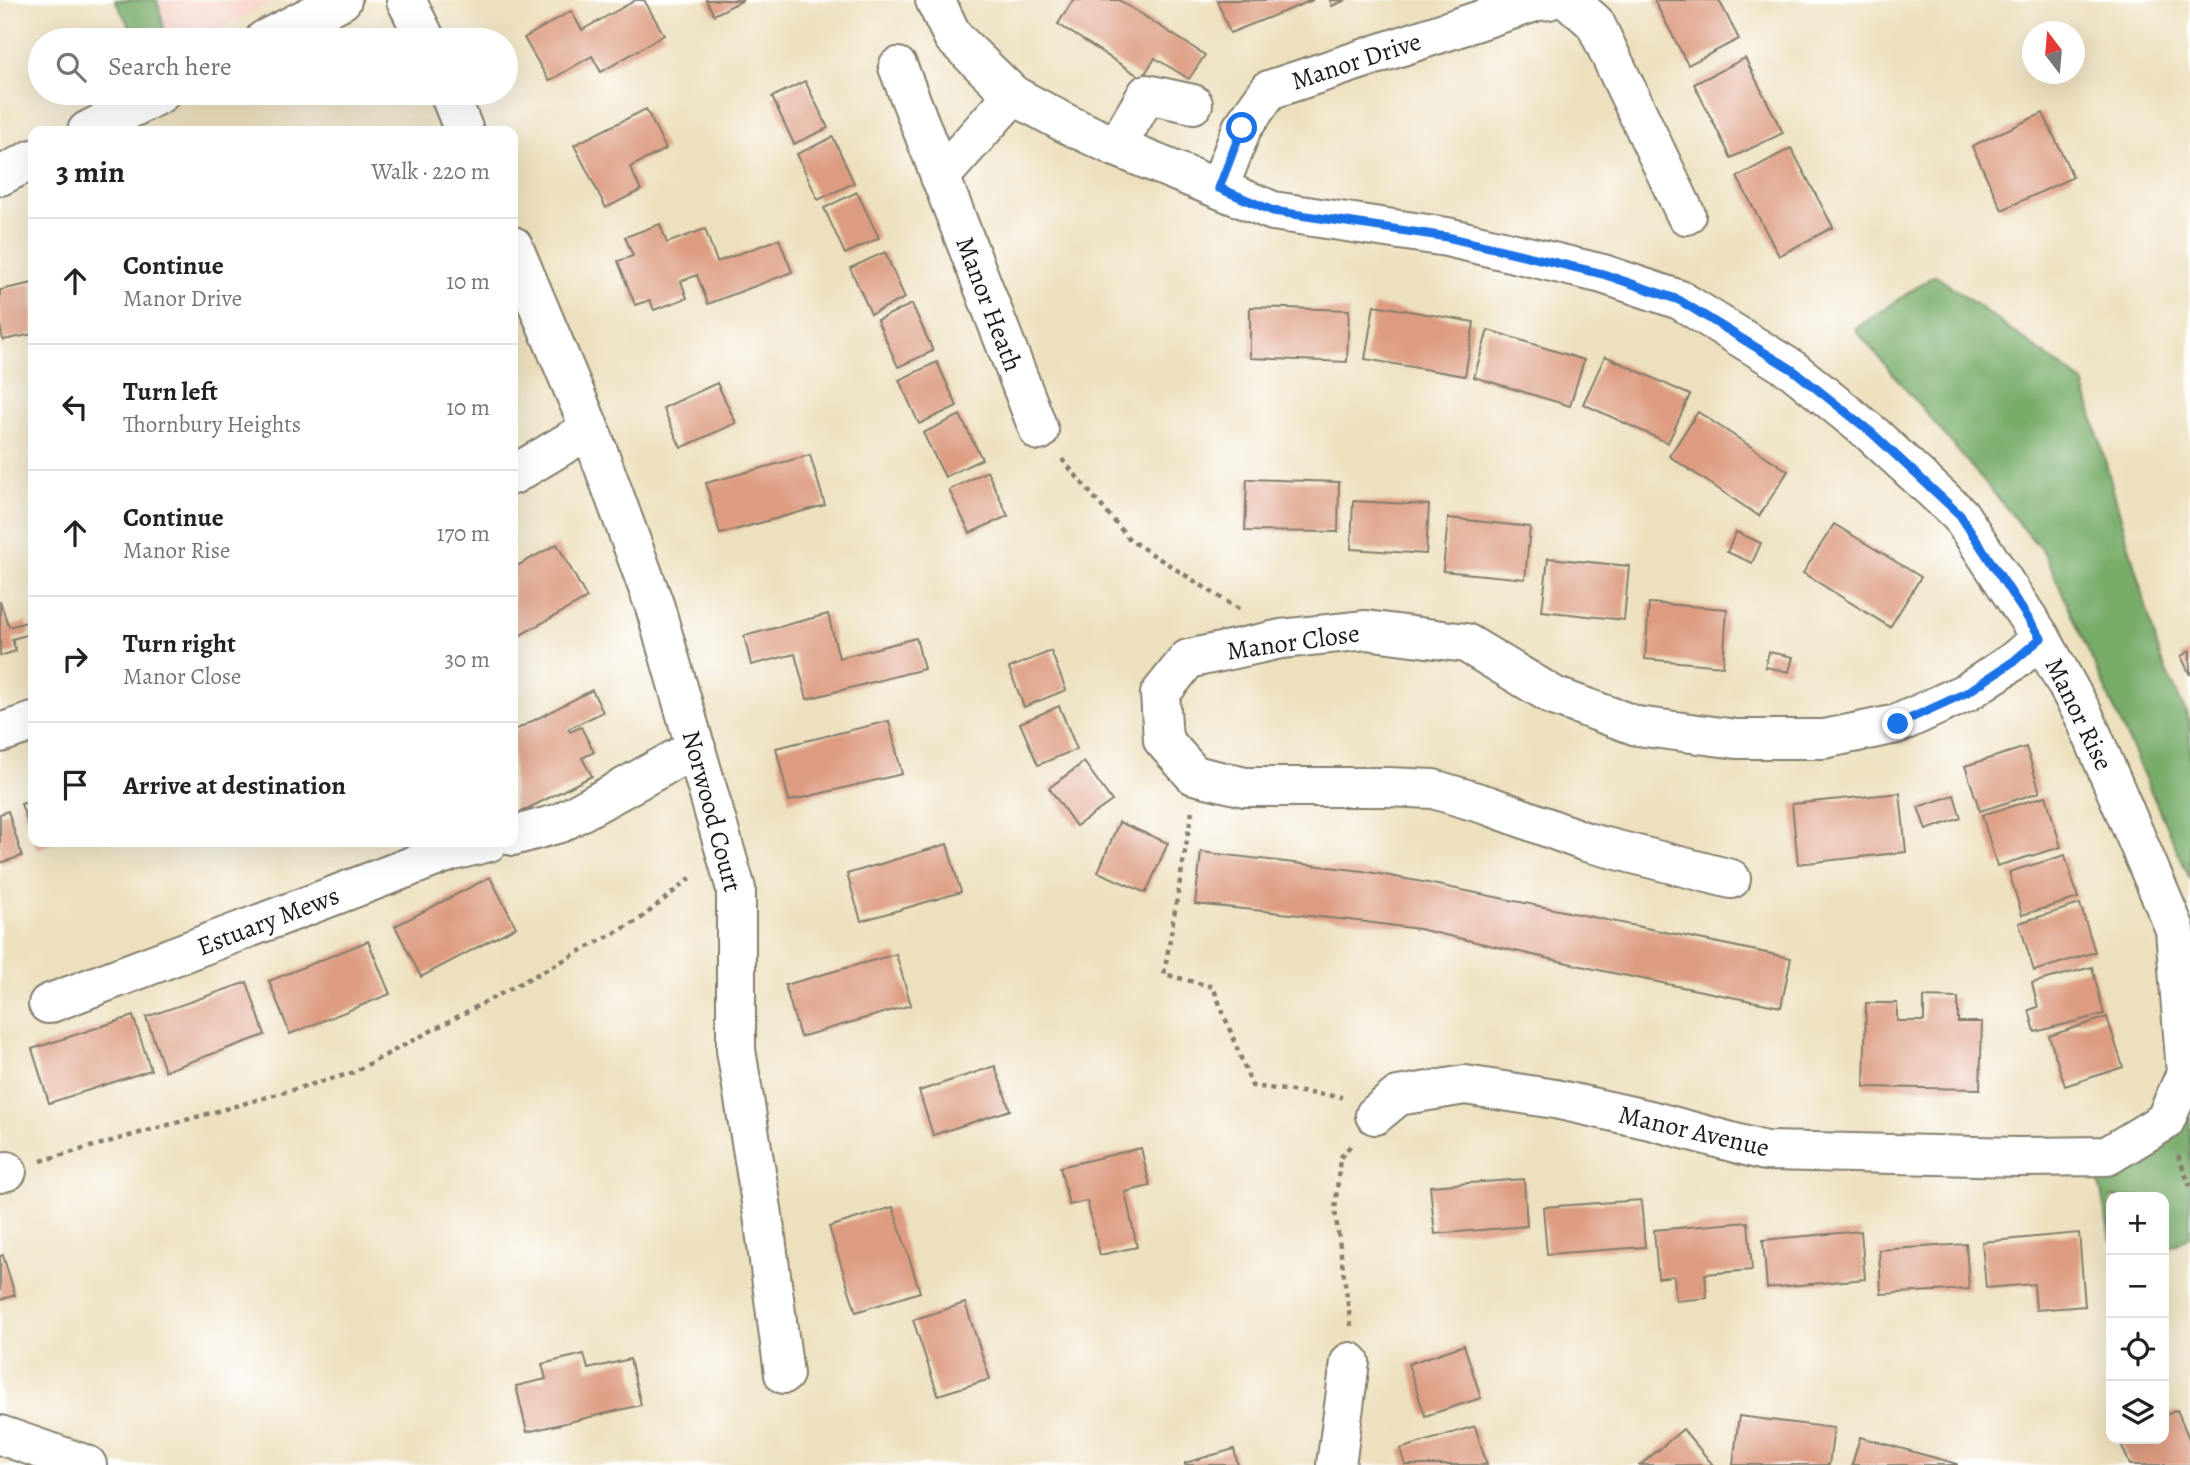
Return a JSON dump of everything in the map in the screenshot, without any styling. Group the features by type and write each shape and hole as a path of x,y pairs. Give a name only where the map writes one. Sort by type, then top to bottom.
{"street":[{"path":"278,28 299,10 342,0"},
{"path":"406,0 420,28"},
{"name":"Manor Rise","path":"935,0 953,37 1013,95 1116,148 1273,211 1447,237 1603,274 1679,300 1793,370 1872,433 1960,515 2041,638 2084,716 2175,929 2186,1073 2165,1121 2108,1156"},
{"name":"Manor Drive","path":"1219,188 1242,128 1269,90 1538,1 1549,0"},
{"path":"1569,0 1595,23 1686,215"},
{"name":"Manor Heath","path":"898,67 1040,431"},
{"path":"1116,148 1147,94 1193,104"},
{"path":"940,177 1013,95"},
{"path":"96,126 138,105"},
{"path":"454,105 462,126"},
{"path":"0,176 28,162"},
{"name":"Norwood Court","path":"518,258 590,429 655,607 736,889 736,1050 763,1215 784,1374"},
{"path":"518,472 590,429"},
{"name":"Manor Close","path":"1194,775 1163,740 1160,694 1188,659 1281,639 1366,630 1466,643 1554,696 1637,726 1737,739 1824,739 1898,724 1968,692 2014,661 2041,638"},
{"path":"0,733 28,724"},
{"path":"518,835 560,823 696,748"},
{"path":"1194,775 1245,787 1433,789 1490,806 1586,842 1731,879"},
{"name":"Estuary Mews","path":"48,1004 449,852 469,847"},
{"name":"Manor Avenue","path":"1375,1115 1398,1096 1465,1085 1555,1099 1650,1120 1765,1151 2005,1157 2108,1156"},
{"path":"1336,1465 1350,1362"},
{"path":"0,1435 86,1465"}],"path":[{"path":"1040,431 1130,540 1249,616 1255,645"},
{"path":"1194,775 1195,796 1164,974 1213,987 1252,1086 1339,1095 1375,1115 1340,1158 1335,1211 1351,1326 1350,1362"},
{"path":"4,1172 352,1073 639,920 725,850"}],"shaded area":[{"path":"158,0 278,0 223,28 164,28"}],"green space":[{"path":"115,0 157,0 164,28 130,28"},
{"path":"1935,275 2083,382 2161,660 2190,721 2190,879 2045,554 1855,329"},
{"path":"2190,1117 2190,1237 2169,1248 2169,1192 2106,1192 2106,1217 2098,1176"}],"building":[{"path":"636,0 644,0 664,35 601,72 592,56 549,81 524,38 571,11 582,30"},
{"path":"706,0 743,0 714,15"},
{"path":"1073,0 1119,0 1205,55 1189,79 1155,58 1142,78 1058,24"},
{"path":"1217,0 1313,0 1230,33"},
{"path":"1330,0 1346,0 1332,6"},
{"path":"1654,0 1719,0 1739,39 1688,65"},
{"path":"1745,58 1783,133 1731,158 1694,84"},
{"path":"805,81 828,128 794,144 772,97"},
{"path":"646,109 666,149 630,167 641,190 606,208 574,145"},
{"path":"2043,113 2073,177 2002,210 1972,146"},
{"path":"833,137 854,183 818,200 797,154"},
{"path":"1791,148 1833,227 1779,256 1737,177"},
{"path":"857,192 879,238 845,254 824,208"},
{"path":"660,224 667,243 705,229 717,262 779,239 792,272 708,304 697,275 681,281 687,298 654,310 650,300 635,305 618,261 633,256 625,237"},
{"path":"885,252 905,298 871,314 850,268"},
{"path":"28,284 28,335 3,340 0,290"},
{"path":"912,304 933,351 898,367 877,320"},
{"path":"1374,305 1474,322 1465,376 1365,359"},
{"path":"1250,307 1349,310 1347,362 1250,358"},
{"path":"1488,330 1584,360 1570,406 1474,377"},
{"path":"1605,356 1690,395 1668,443 1583,404"},
{"path":"937,362 957,406 919,424 899,380"},
{"path":"717,383 736,423 681,448 663,408"},
{"path":"1698,412 1788,471 1759,516 1669,456"},
{"path":"960,415 982,459 945,477 923,433"},
{"path":"810,455 825,505 720,534 706,483"},
{"path":"987,471 1008,516 970,533 949,490"},
{"path":"1247,479 1339,482 1338,532 1245,531"},
{"path":"1353,501 1429,505 1426,554 1351,549"},
{"path":"1448,518 1530,527 1525,579 1443,571"},
{"path":"1834,524 1921,577 1890,627 1803,573"},
{"path":"1736,532 1761,543 1752,563 1727,552"},
{"path":"557,544 587,598 518,636 518,565"},
{"path":"1548,558 1629,566 1624,620 1542,611"},
{"path":"0,601 9,627 26,622 28,635 12,639 16,651 0,656"},
{"path":"1649,603 1727,609 1723,666 1645,659"},
{"path":"828,614 839,658 916,638 924,669 807,699 795,654 751,665 744,636"},
{"path":"1051,651 1066,690 1024,707 1009,668"},
{"path":"2190,651 2190,675 2181,656"},
{"path":"1769,652 1793,657 1789,672 1765,667"},
{"path":"592,690 603,712 568,729 570,732 581,727 594,752 582,758 592,776 518,813 518,728"},
{"path":"1059,706 1077,749 1038,765 1020,723"},
{"path":"889,721 902,774 789,801 776,748"},
{"path":"2026,747 2040,792 1980,811 1965,766"},
{"path":"1084,762 1112,801 1076,826 1049,788"},
{"path":"1900,793 1906,852 1798,864 1792,804"},
{"path":"1954,795 1961,818 1926,830 1918,807"},
{"path":"2046,796 2061,847 1997,866 1982,815"},
{"path":"28,802 28,824 21,804"},
{"path":"8,811 22,856 0,863 0,814"},
{"path":"1119,822 1168,843 1146,893 1098,872"},
{"path":"947,844 961,892 861,921 847,874"},
{"path":"1201,852 1363,871 1791,958 1781,1007 1603,971 1419,929 1195,904"},
{"path":"2065,855 2078,898 2022,915 2009,872"},
{"path":"490,877 516,927 421,977 395,926"},
{"path":"2080,904 2095,952 2034,971 2019,923"},
{"path":"368,941 390,994 290,1034 269,981"},
{"path":"896,954 911,1005 800,1037 785,985"},
{"path":"2092,967 2104,1014 2035,1032 2029,1010 2038,1007 2032,983"},
{"path":"247,982 265,1035 165,1071 146,1017"},
{"path":"1924,997 1958,998 1958,1022 1982,1022 1980,1089 1864,1087 1866,1003 1897,1003 1897,1021 1924,1021"},
{"path":"133,1016 151,1070 49,1103 32,1049"},
{"path":"2107,1017 2123,1067 2065,1086 2049,1036"},
{"path":"995,1066 1010,1110 933,1135 919,1091"},
{"path":"1141,1148 1150,1186 1125,1192 1137,1247 1100,1255 1087,1201 1069,1205 1060,1167"},
{"path":"1524,1179 1527,1226 1435,1234 1430,1186"},
{"path":"1641,1200 1645,1247 1547,1254 1543,1207"},
{"path":"893,1207 920,1292 856,1312 829,1227"},
{"path":"1748,1222 1752,1270 1705,1274 1707,1298 1676,1301 1674,1276 1658,1278 1654,1230"},
{"path":"1861,1231 1865,1279 1767,1288 1763,1240"},
{"path":"2079,1233 2085,1306 2036,1310 2034,1284 1986,1288 1982,1242"},
{"path":"1966,1244 1969,1289 1881,1294 1879,1250"},
{"path":"3,1255 15,1295 0,1300 0,1256"},
{"path":"965,1303 990,1379 938,1395 913,1320"},
{"path":"1464,1345 1481,1398 1425,1416 1408,1364"},
{"path":"584,1354 588,1369 630,1359 641,1405 527,1432 516,1386 546,1379 542,1364"},
{"path":"2177,1410 2190,1441 2190,1465 2130,1465 2121,1444 2169,1444 2169,1414"},
{"path":"1739,1416 1834,1428 1829,1465 1733,1465"},
{"path":"1475,1426 1487,1465 1405,1465 1400,1449"},
{"path":"1683,1429 1713,1465 1640,1465 1644,1462"},
{"path":"1860,1437 1957,1464 1957,1465 1852,1465"},
{"path":"1234,1449 1238,1465 1185,1465 1185,1463"}],"route":[{"path":"1242,128 1219,188 1273,211 1447,237 1603,274 1679,300 1793,370 1872,433 1960,515 2041,638 2014,661 1968,692 1898,724"}]}
